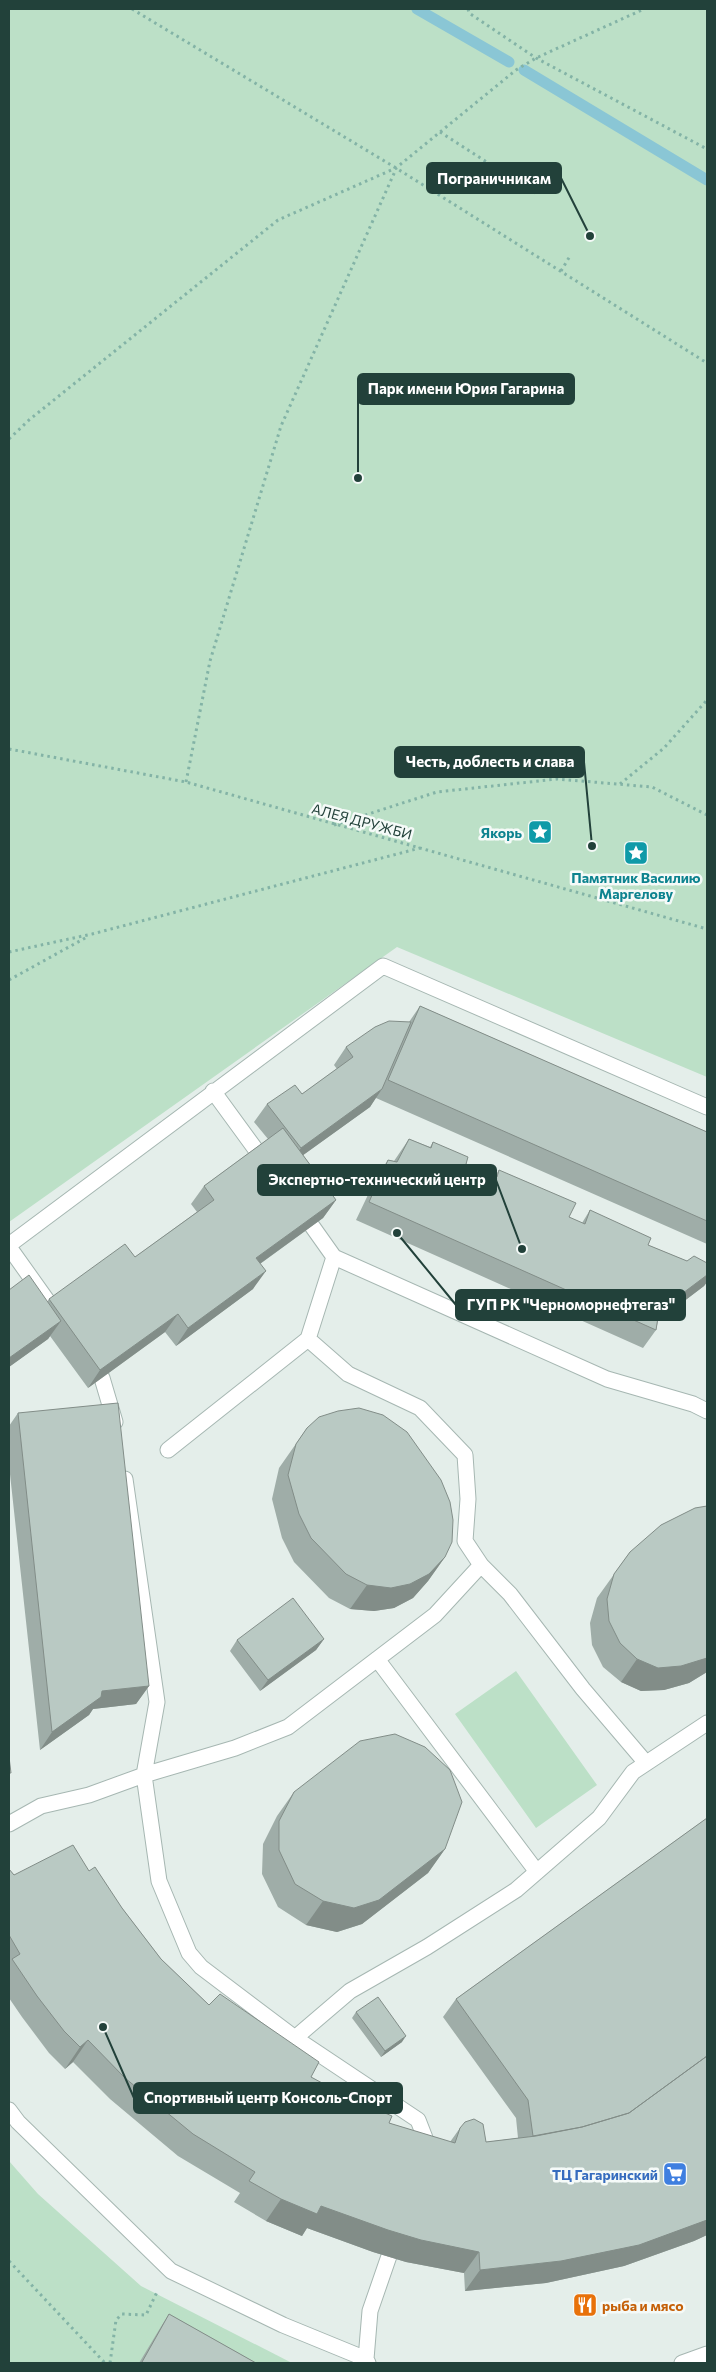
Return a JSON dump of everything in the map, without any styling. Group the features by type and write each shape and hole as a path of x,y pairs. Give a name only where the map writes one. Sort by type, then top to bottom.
{"lane":[{"path":"51,1306 9,1246 213,1091 383,966 707,1107"},
{"path":"213,1091 259,1154"},
{"path":"312,1226 334,1257 607,1379 693,1404 707,1410"},
{"path":"168,1450 308,1339 334,1257"},
{"path":"308,1339 348,1374 420,1408 465,1455 468,1499 466,1541 481,1565 510,1594 583,1689 646,1763"},
{"path":"102,1378 120,1439"},
{"path":"124,1468 157,1702 144,1775 158,1881 190,1953 201,1967 296,2038 418,2120 425,2138 422,2160"},
{"path":"9,1824 41,1806 89,1795 144,1775 235,1748 288,1727 435,1615 481,1565"},
{"path":"377,1660 537,1872"},
{"path":"296,2038 350,1992 500,1901 537,1872 599,1818 633,1772 707,1723"},
{"path":"9,2110 18,2122 95,2199 171,2271 283,2325 367,2361 370,2312 389,2256"},
{"path":"682,2363 707,2354"}],"path":[{"path":"132,9 396,168 707,363"},
{"path":"468,9 469,13 536,58 707,149"},
{"path":"9,439 29,420 278,220 396,168 516,70 536,58 644,9"},
{"path":"440,132 538,195"},
{"path":"186,782 210,661 281,426 396,168"},
{"path":"561,271 570,256"},
{"path":"620,784 664,748 707,700"},
{"name":"АЛЕЯ ДРУЖБИ","path":"9,748 186,782 334,826 707,928"},
{"path":"334,826 437,792 557,779 652,787 707,815"},
{"path":"9,952 92,934 420,848"},
{"path":"9,980 92,934"},
{"path":"9,2261 105,2363"},
{"path":"110,2363 116,2320 122,2314 146,2315 157,2292"}],"green space":[{"path":"9,9 707,9 707,1077 397,947 9,1222"},
{"path":"516,1671 597,1785 536,1828 455,1714"},
{"path":"9,2161 38,2194 141,2286 292,2363 9,2363"}],"building":[{"path":"420,1006 707,1132 707,1221 388,1080"},
{"path":"389,1021 411,1022 382,1089 301,1148 267,1104 295,1085 302,1094 353,1057 346,1047 375,1027"},
{"path":"283,1128 336,1200 256,1258 266,1271 188,1328 178,1314 100,1370 49,1299 125,1244 135,1257 214,1200 204,1186"},
{"path":"409,1139 431,1148 433,1142 468,1157 466,1164 497,1177 499,1170 576,1203 569,1217 585,1224 590,1210 651,1238 648,1245 687,1261 694,1256 707,1263 707,1275 659,1311 656,1330 369,1202 388,1160 397,1162"},
{"path":"29,1275 61,1321 9,1358 9,1290"},
{"path":"118,1403 149,1686 102,1691 101,1697 52,1732 18,1413"},
{"path":"359,1408 383,1415 407,1432 441,1480 450,1502 453,1520 452,1542 445,1557 429,1574 410,1584 391,1588 367,1585 346,1574 311,1538 299,1514 288,1475 296,1444 307,1428 319,1417 338,1411"},
{"path":"707,1506 707,1658 681,1666 658,1668 637,1659 620,1643 609,1621 607,1599 614,1574 630,1552 661,1525 695,1508"},
{"path":"293,1598 324,1639 268,1680 237,1640"},
{"path":"395,1734 425,1747 450,1770 462,1802 445,1849 379,1900 354,1908 323,1901 295,1884 279,1850 279,1821 294,1792 360,1741"},
{"path":"9,1757 11,1773 9,1773"},
{"path":"707,1818 707,2056 629,2113 582,2127 533,2136 528,2100 456,1999"},
{"path":"73,1845 89,1871 95,1867 122,1908 161,1959 209,2005 220,1994 319,2062 311,2077 350,2098 392,2116 389,2123 455,2143 460,2128 465,2122 474,2119 483,2124 486,2142 536,2136 582,2127 629,2113 707,2056 707,2220 639,2245 561,2261 480,2270 479,2252 421,2240 321,2206 317,2214 281,2199 249,2181 255,2172 193,2134 125,2078 88,2040 80,2047 64,2031 12,1959 20,1954 9,1935 9,1869 14,1875"},
{"path":"378,1997 406,2036 385,2051 356,2012"},
{"path":"169,2314 256,2363 142,2362"}],"waterway":[{"path":"417,9 509,62"},
{"path":"524,70 707,180"}],"place":[{"name":"Пограничникам","path":"590,236"},
{"name":"Парк имени Юрия Гагарина","path":"358,478"},
{"name":"Якорь","path":"540,832"},
{"name":"Честь, доблесть и слава","path":"592,846"},
{"name":"Памятник Василию Маргелову","path":"636,853"},
{"name":"ГУП РК \"Черноморнефтегаз\"","path":"397,1233"},
{"name":"Экспертно-технический центр","path":"522,1249"},
{"name":"Спортивный центр Консоль-Спорт","path":"103,2027"},
{"name":"ТЦ Гагаринский","path":"675,2174"},
{"name":"рыба и мясо","path":"585,2305"}]}
